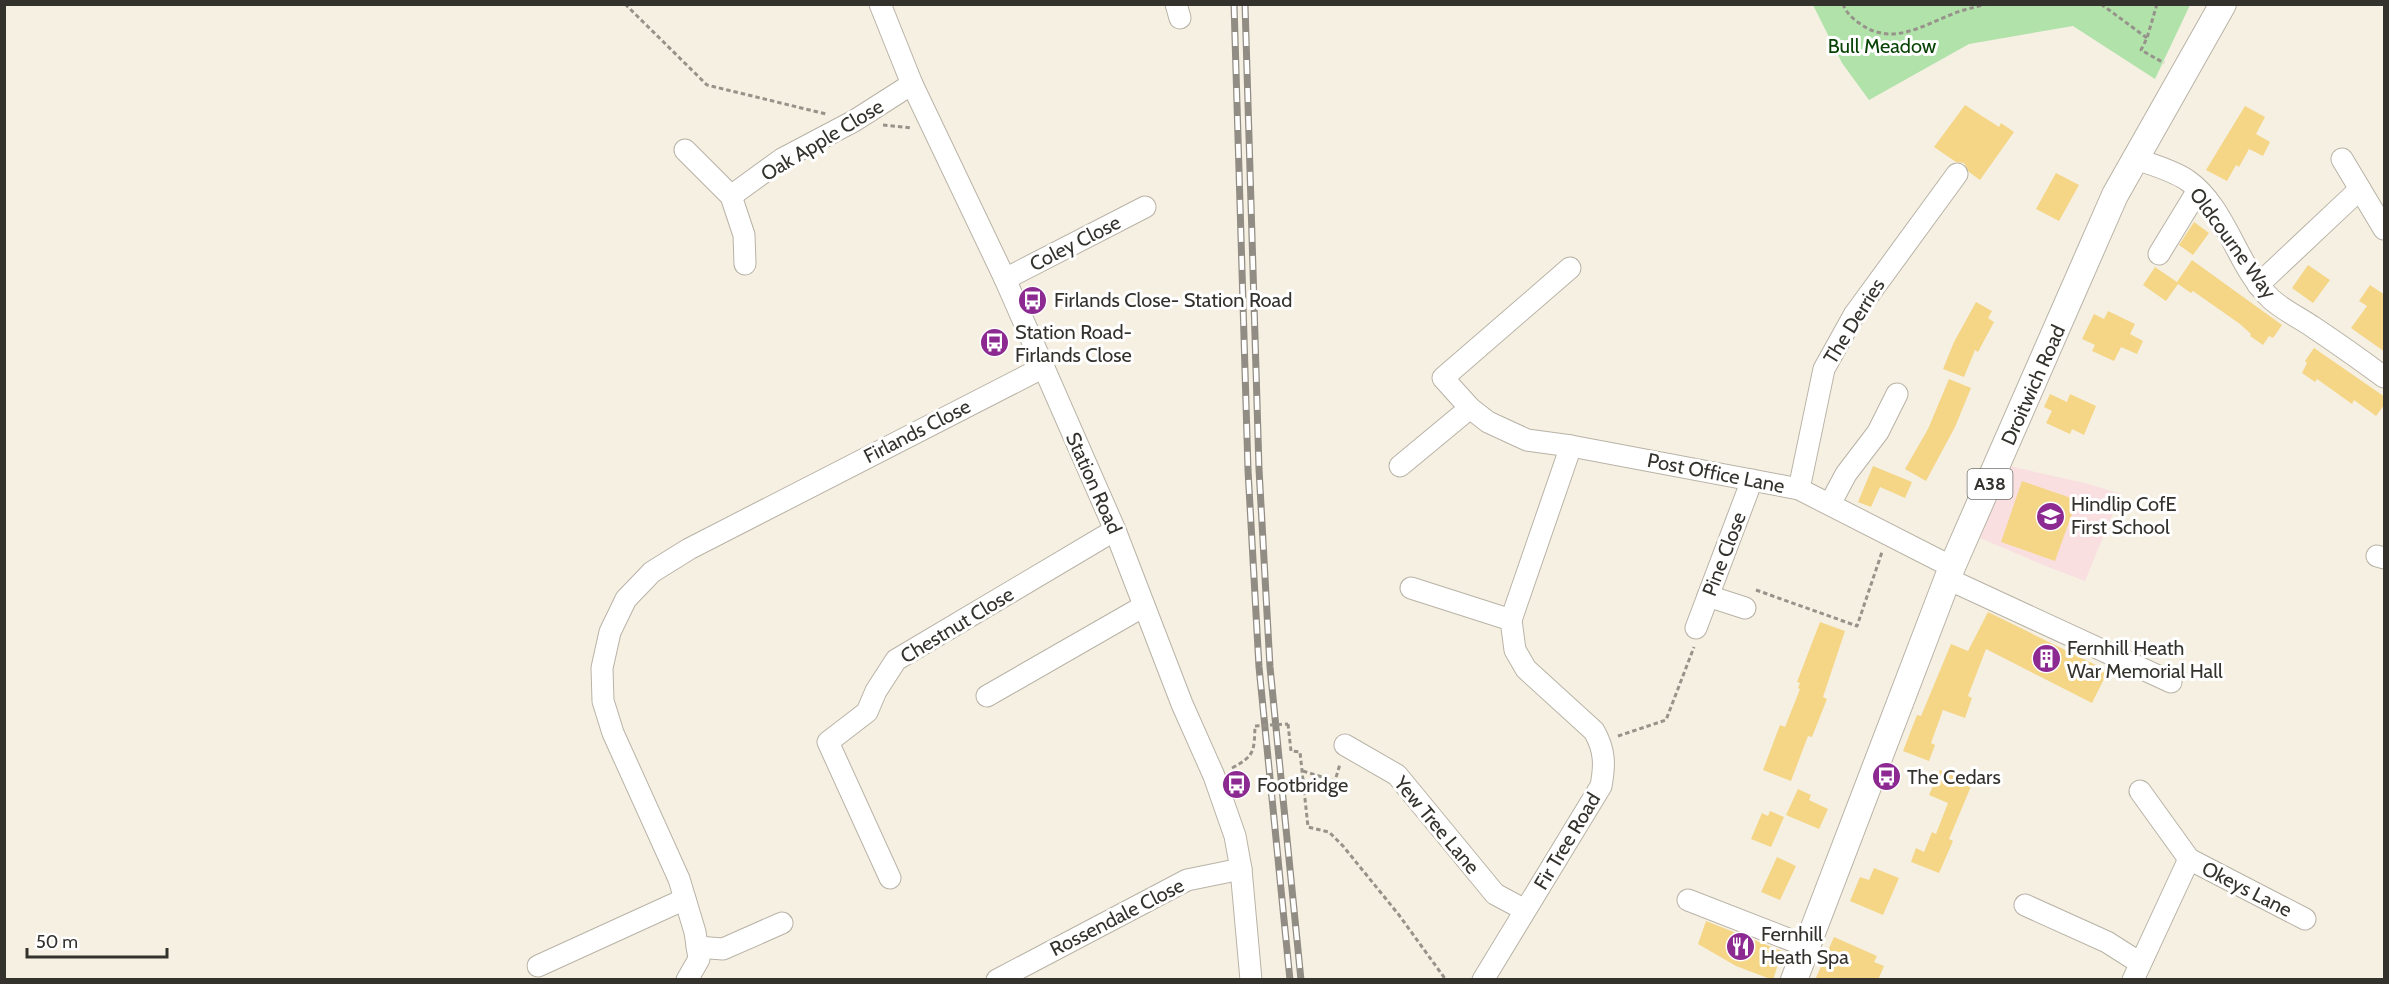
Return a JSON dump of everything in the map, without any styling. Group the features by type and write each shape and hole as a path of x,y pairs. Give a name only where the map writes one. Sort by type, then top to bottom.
{"main road":[{"name":"Droitwich Road","path":"1794,980 1950,573 2115,195 2223,4"}],"street":[{"name":"Station Road","path":"880,4 912,84 1005,279 1042,368 1115,530 1182,704 1214,776 1235,836 1241,869 1251,980"},
{"name":"Oak Apple Close","path":"731,196 782,159 854,121 912,84"},
{"path":"685,150 731,196 744,235 745,264"},
{"name":"Oldcourne Way","path":"2136,159 2168,170 2198,190 2218,216 2258,285 2272,300 2384,377"},
{"path":"2342,159 2385,229"},
{"name":"The Derries","path":"1799,489 1824,369 1854,315 1957,174"},
{"path":"2258,285 2360,189"},
{"path":"2159,254 2198,190"},
{"name":"Coley Close","path":"1005,279 1145,207"},
{"name":"Post Office Lane","path":"1570,268 1443,378 1470,408 1488,422 1527,440 1571,446 1799,489 1888,534 1950,573 2170,681"},
{"name":"Firlands Close","path":"696,940 679,879 613,734 603,701 602,668 610,633 626,598 652,572 689,549 1042,368"},
{"path":"1830,504 1846,474 1878,432 1897,394"},
{"path":"1400,466 1470,408"},
{"path":"1571,446 1511,620 1515,650 1526,669 1577,714 1594,731 1600,742"},
{"name":"Pine Close","path":"1696,628 1752,480"},
{"name":"Chestnut Close","path":"890,878 828,742 867,712 876,691 896,660 1115,530"},
{"path":"1411,588 1511,620"},
{"path":"1708,596 1743,607"},
{"path":"987,696 1144,606"},
{"name":"Fir Tree Road","path":"1483,980 1600,786 1605,763 1600,742"},
{"name":"Yew Tree Lane","path":"1345,745 1397,775 1495,894 1525,910"},
{"name":"Okeys Lane","path":"2140,791 2189,859 2305,919"},
{"name":"Okeys Lane","path":"2136,971 2189,859"},
{"name":"Rossendale Close","path":"997,980 1187,880 1241,869"},
{"path":"538,966 685,899"},
{"path":"1688,900 1806,946"},
{"path":"2025,904 2108,942 2136,971"},
{"path":"687,980 699,960 696,940 723,949 782,922"}],"path":[{"path":"625,4 707,85 854,121 935,129"},
{"path":"1843,4 1858,23 1872,32 1902,34 1929,26 1956,12 1987,4"},
{"path":"2102,4 2147,38"},
{"path":"2157,4 2141,50 2183,74"},
{"path":"1743,607 1746,586 1857,626 1888,534"},
{"path":"1600,742 1666,720 1695,643 1696,628"},
{"path":"1214,776 1245,761 1254,750 1255,726 1288,724 1291,751 1300,752 1308,827 1329,832 1343,846 1400,915 1446,980"},
{"path":"1303,771 1335,782 1345,745"}],"shaded area":[{"name":"Hindlip CofE First School","path":"2009,466 2085,483 2121,494 2085,581 1980,538"}],"green space":[{"name":"Bull Meadow","path":"1813,4 2190,5 2155,79 2073,26 1969,44 1869,100 1842,63"}],"building":[{"path":"1965,105 1999,127 2001,123 2014,132 1980,180 1969,172 1964,163 1956,162 1934,147"},
{"path":"2245,106 2265,117 2256,134 2270,142 2263,156 2249,149 2239,167 2236,165 2227,181 2206,170"},
{"path":"2056,173 2079,185 2059,221 2036,209"},
{"path":"2194,222 2209,233 2193,255 2179,245"},
{"path":"2192,260 2282,325 2273,338 2269,336 2263,345 2250,336 2251,334 2240,324 2193,291 2191,293 2178,284 2166,301 2143,285 2155,267 2177,282"},
{"path":"2308,265 2330,280 2313,303 2292,288"},
{"path":"2370,285 2385,295 2385,352 2351,328 2367,306 2359,301"},
{"path":"1976,302 1992,311 1988,318 1994,322 1978,352 1975,350 1964,377 1943,369 1954,342"},
{"path":"2108,311 2135,324 2130,334 2143,341 2137,354 2121,347 2114,361 2092,351 2095,345 2082,339 2094,314 2104,319"},
{"path":"2314,348 2385,397 2385,404 2376,416 2354,400 2352,404 2317,379 2315,382 2302,373 2307,363 2305,361"},
{"path":"1949,379 1971,388 1955,427 1926,481 1905,469 1928,429"},
{"path":"2050,394 2067,402 2070,394 2096,406 2084,435 2072,429 2070,434 2046,423 2052,411 2044,407"},
{"path":"1873,466 1912,482 1905,498 1880,487 1871,507 1858,502"},
{"path":"2022,481 2077,500 2055,561 2001,542"},
{"path":"1988,612 2108,671 2092,703 1986,649 1968,696 1972,698 1965,718 1943,710 1931,743 1935,745 1929,761 1903,751 1917,715 1921,716 1951,644 1968,651"},
{"path":"1820,622 1845,631 1823,697 1827,699 1812,737 1808,736 1791,781 1763,770 1780,725 1785,727 1800,689 1798,688 1800,683 1797,682"},
{"path":"1940,770 1972,784 1949,839 1953,841 1939,873 1911,862 1916,848 1924,852 1932,832 1936,834 1948,803 1929,795"},
{"path":"1798,789 1811,795 1809,800 1828,809 1819,829 1786,815"},
{"path":"1770,811 1784,817 1771,847 1751,839 1762,813 1768,816"},
{"path":"1777,857 1796,866 1780,900 1761,892"},
{"path":"1874,868 1899,878 1883,915 1850,901 1860,877 1869,880"},
{"name":"Fernhill Heath Spa","path":"1706,921 1782,951 1773,980 1736,966 1698,944"},
{"path":"1834,937 1877,956 1874,962 1884,966 1878,980 1815,980"}],"railway":[{"path":"1234,4 1248,470 1259,667 1290,980"},
{"path":"1245,4 1259,469 1270,667 1301,980"}],"place":[{"name":"Firlands Close- Station Road","path":"1033,300"},
{"name":"Station Road- Firlands Close","path":"994,343"},
{"name":"Hindlip CofE First School","path":"2050,516"},
{"name":"Fernhill Heath War Memorial Hall","path":"2046,659"},
{"name":"The Cedars","path":"1886,777"},
{"name":"Footbridge","path":"1236,785"},
{"name":"Fernhill Heath Spa","path":"1740,946"}]}
